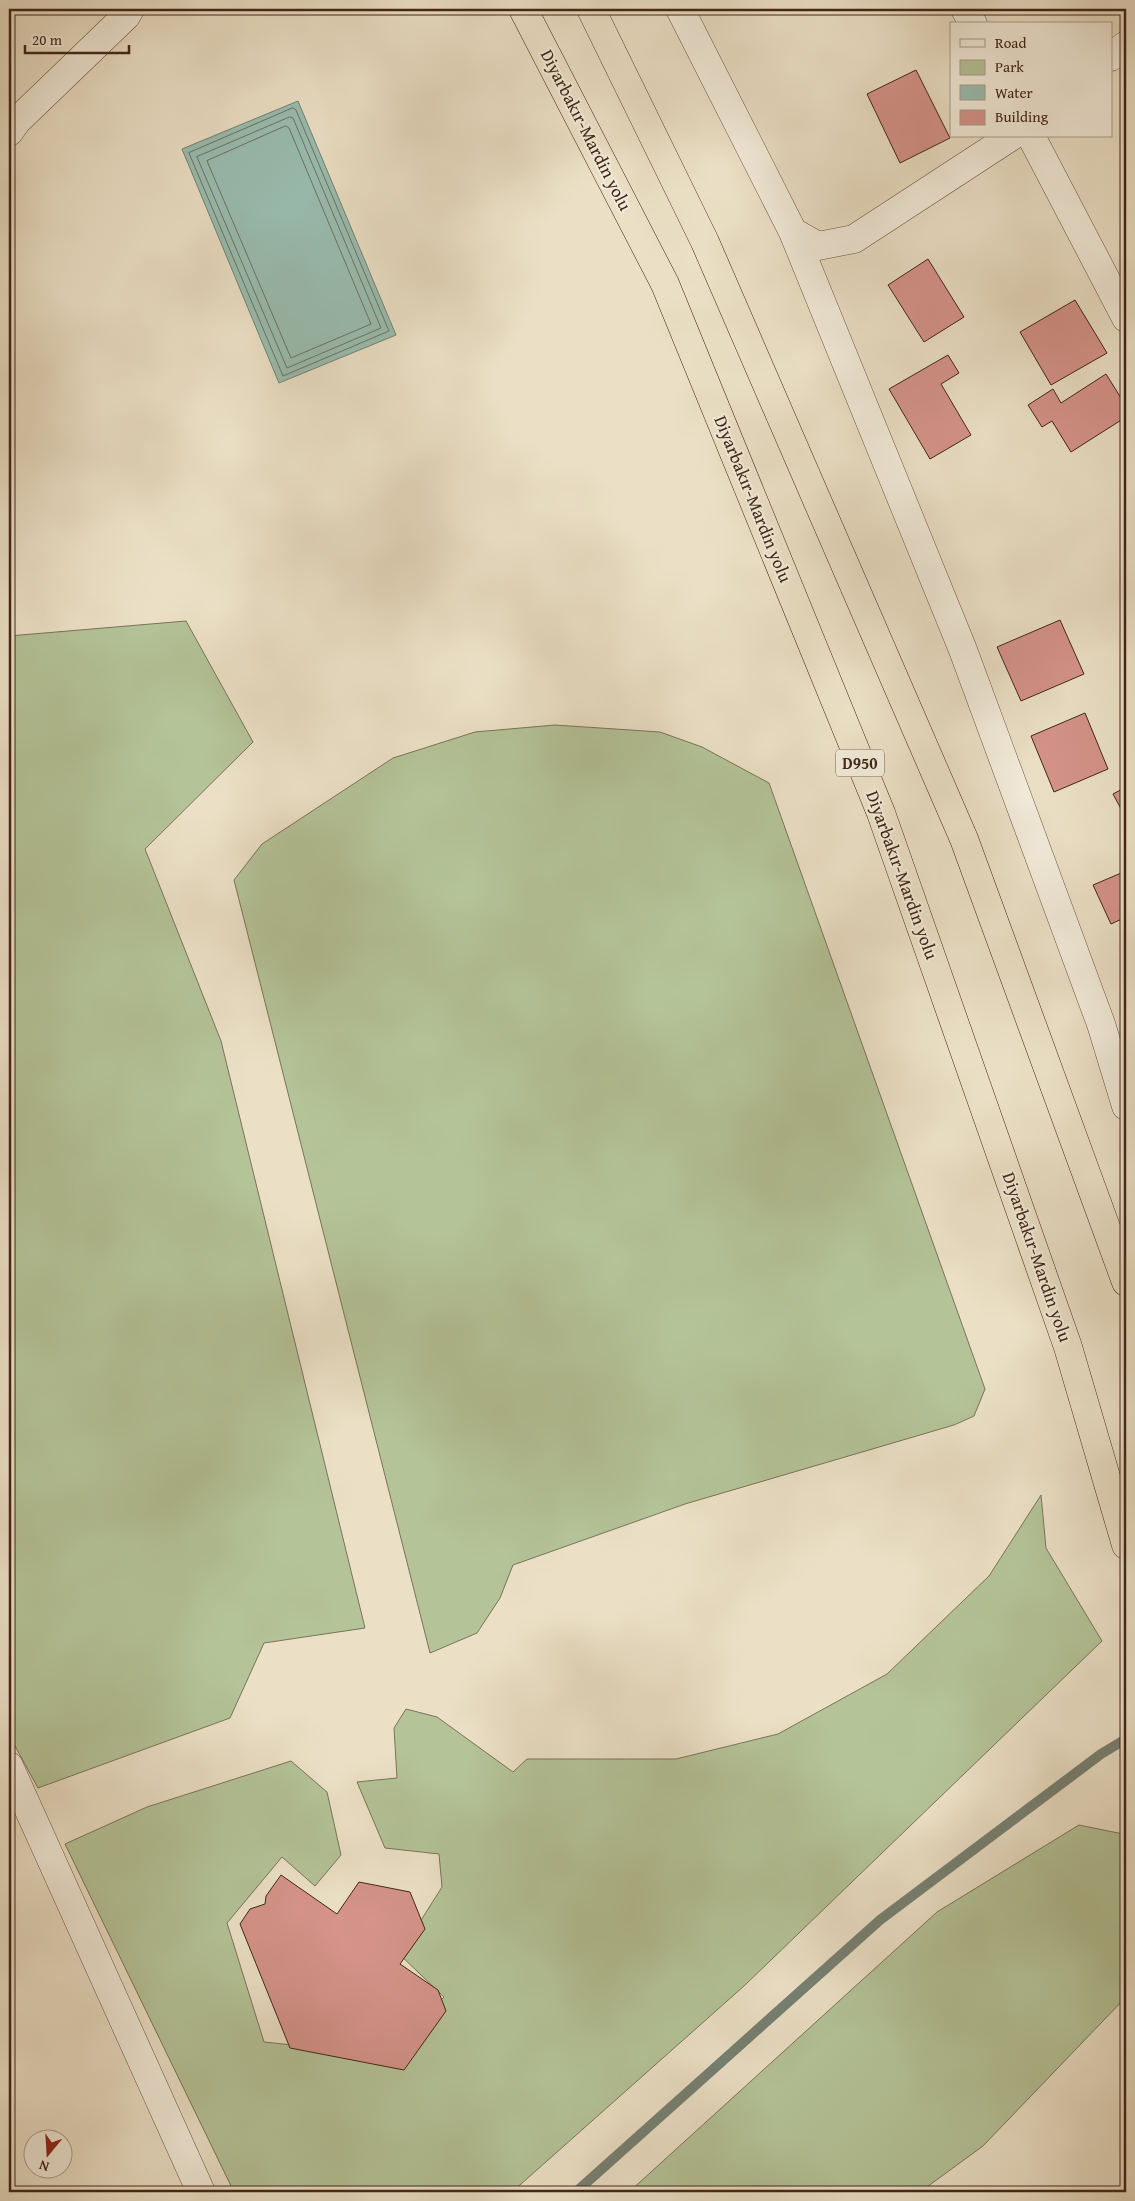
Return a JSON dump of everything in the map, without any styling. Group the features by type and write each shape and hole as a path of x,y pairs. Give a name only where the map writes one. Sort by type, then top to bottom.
{"highway":[{"name":"Diyarbakır-Mardin yolu","path":"523,9 665,284 881,813 1068,1347 1126,1545"},
{"path":"590,9 705,242 964,838 1126,1282"}],"street":[{"path":"12,120 126,16 130,9"},
{"path":"680,9 793,232 963,650 1101,1024 1126,1106"},
{"path":"965,9 971,22"},
{"path":"1112,56 1126,45"},
{"path":"793,232 818,246 854,238 1009,138"},
{"path":"1032,138 1126,318"},
{"path":"9,1766 201,2192"}],"green space":[{"path":"186,621 253,742 145,849 221,1041 365,1628 264,1643 230,1718 38,1788 9,1735 9,636"},
{"path":"555,725 660,732 702,747 769,783 985,1389 974,1416 954,1425 685,1504 513,1565 500,1598 477,1633 430,1653 234,880 262,844 393,758 475,732"},
{"path":"1041,1495 1046,1548 1102,1641 744,1986 512,2192 234,2192 65,1844 147,1807 291,1761 327,1792 341,1855 315,1886 282,1857 227,1923 264,2042 387,2055 444,1997 396,1951 418,1925 442,1887 439,1854 385,1848 357,1782 397,1778 394,1728 406,1709 437,1717 513,1772 527,1759 676,1759 778,1734 887,1674 989,1576"},
{"path":"1079,1825 1123,1834 1126,1843 1126,1997 983,2146 920,2192 629,2192 937,1912"}],"water":[{"path":"298,101 396,335 279,383 182,149"}],"building":[{"path":"916,70 950,138 900,163 867,94"},
{"path":"928,259 964,317 924,342 888,285"},
{"path":"1075,300 1107,353 1051,385 1020,332"},
{"path":"948,355 959,373 941,384 971,435 930,459 889,389"},
{"path":"1106,374 1126,406 1126,417 1071,452 1052,421 1042,427 1028,405 1053,389 1061,403"},
{"path":"1060,620 1084,674 1021,701 997,647"},
{"path":"1085,713 1108,769 1054,792 1031,736"},
{"path":"1126,787 1126,818 1113,794"},
{"path":"1126,871 1126,917 1111,924 1093,885"},
{"path":"281,1875 337,1914 359,1882 410,1892 425,1929 400,1964 438,1990 446,2011 404,2070 290,2048 240,1924 250,1909 265,1904 266,1896"}],"waterway":[{"path":"576,2192 880,1920 1101,1754 1126,1739"}]}
